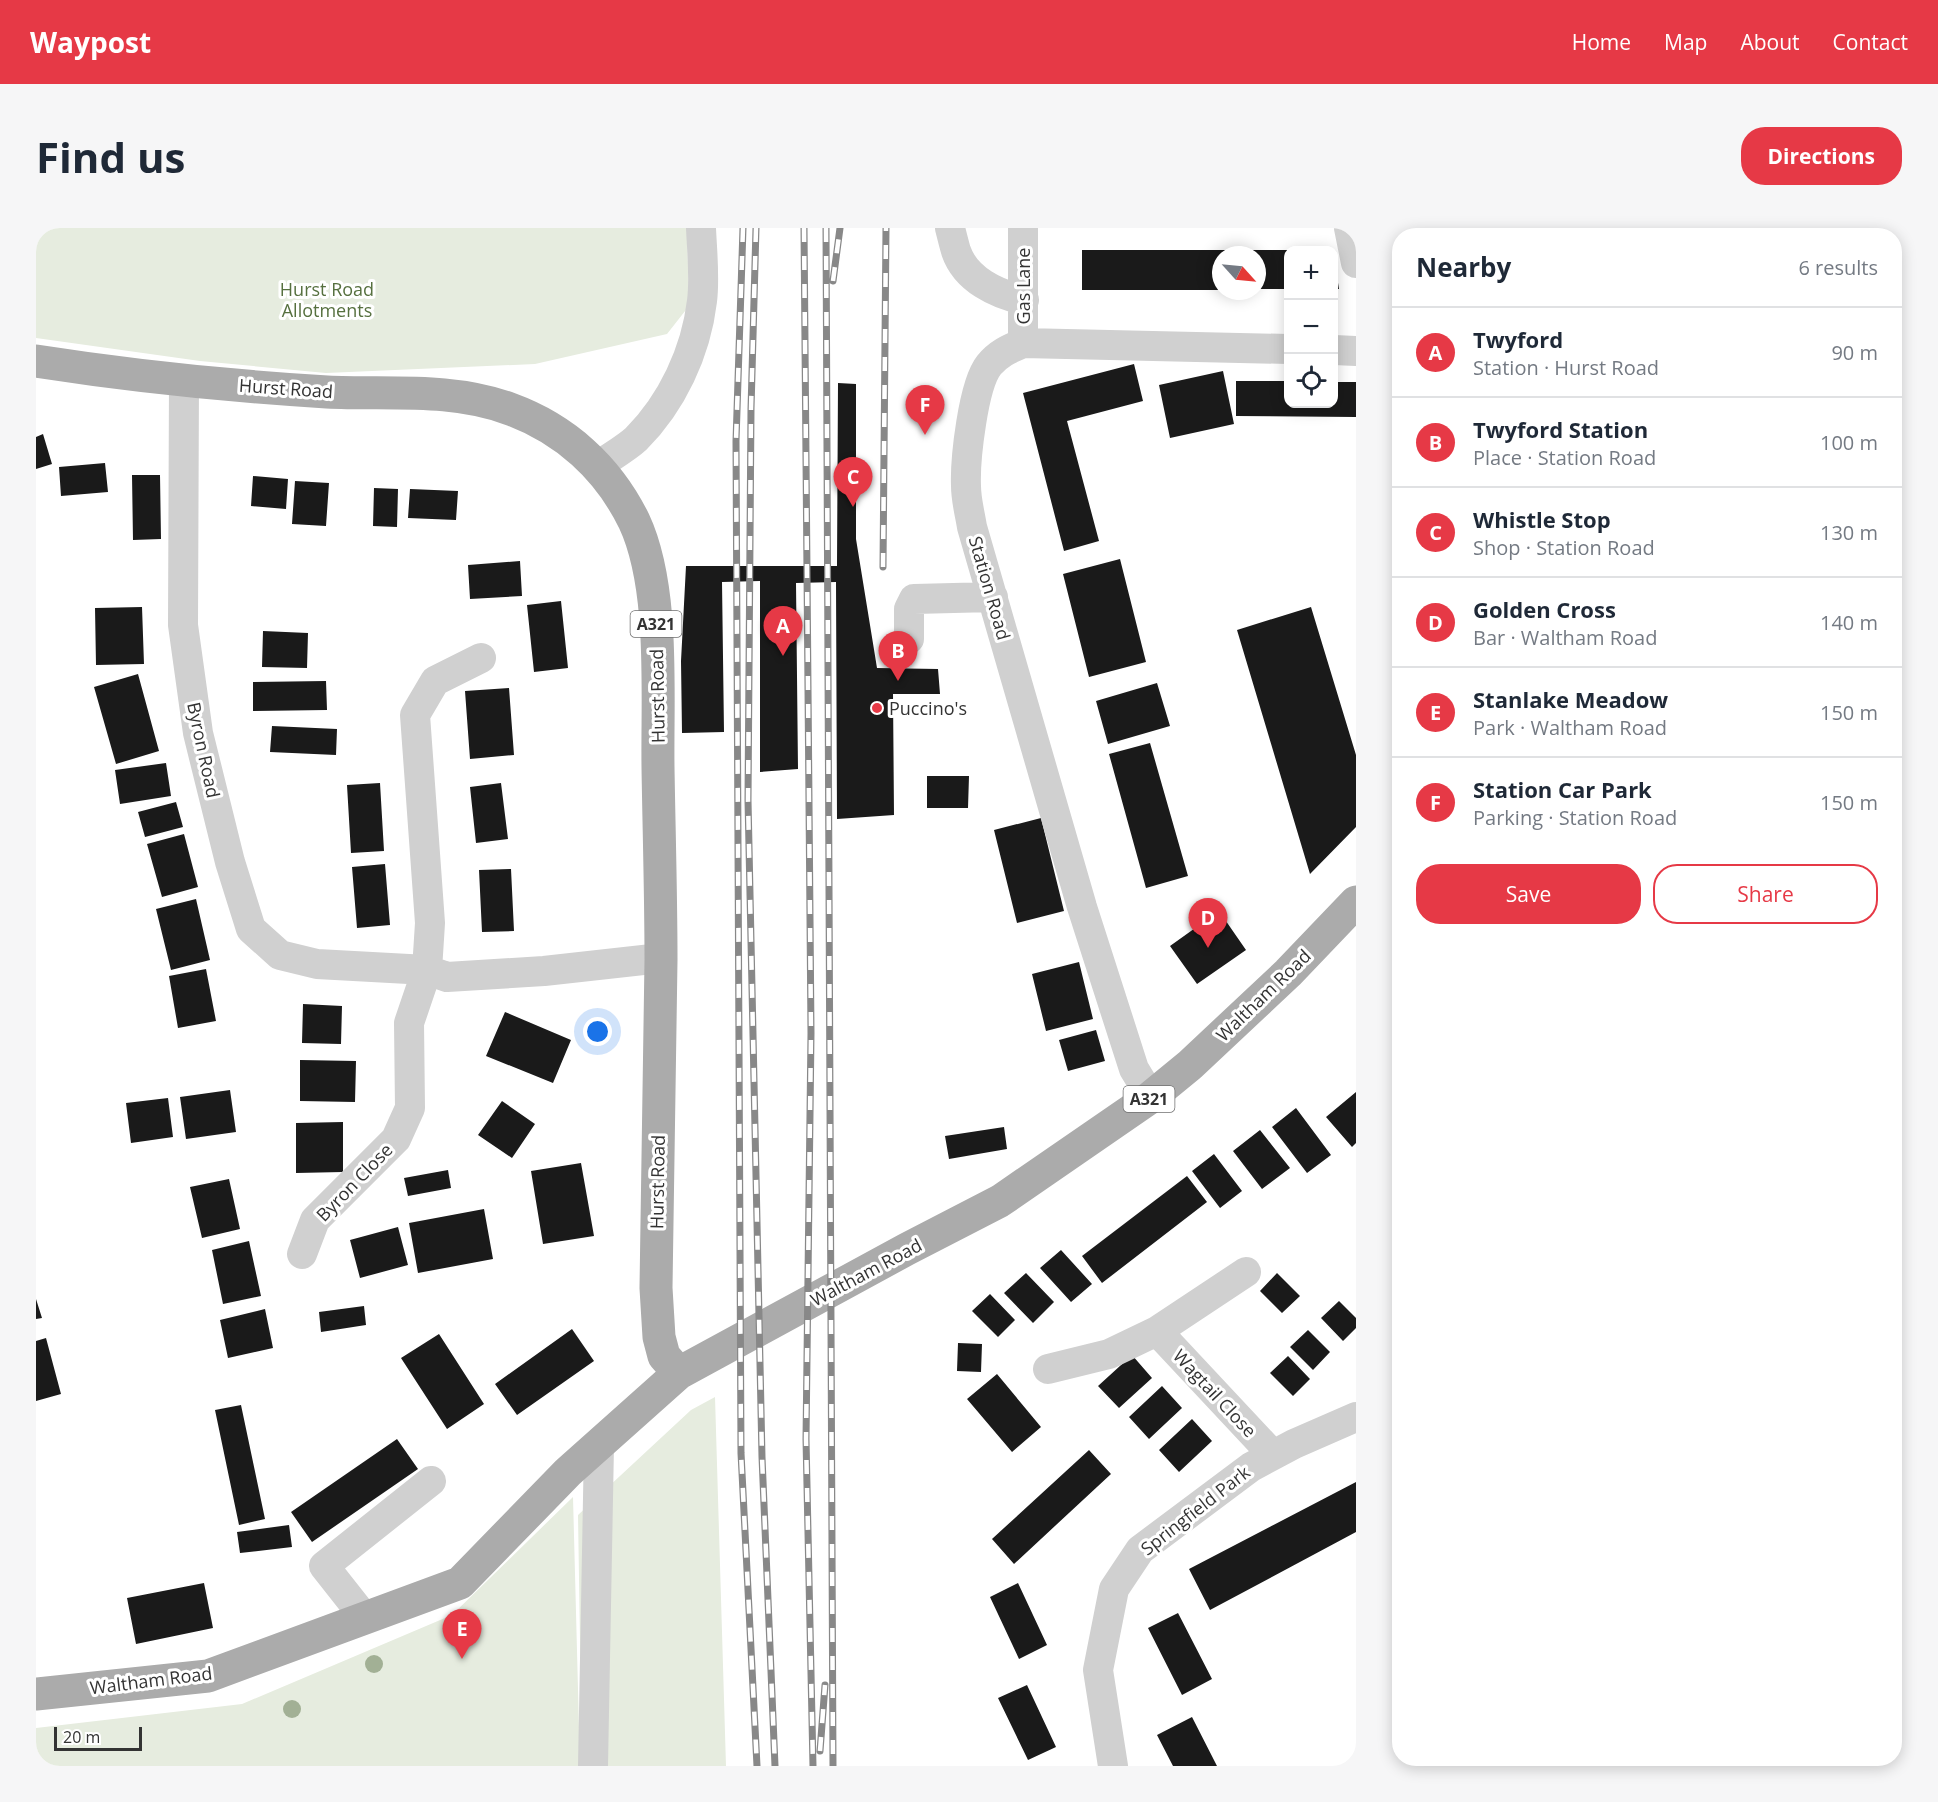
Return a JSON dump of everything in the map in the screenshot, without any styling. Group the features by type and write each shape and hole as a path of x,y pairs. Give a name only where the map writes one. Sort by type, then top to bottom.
{"main road":[{"name":"Hurst Road","path":"36,361 184,380 329,392 449,395 480,401 506,407 529,416 569,440 598,466 614,486 634,522 644,551 656,619 661,958 656,1288 659,1337 664,1356 679,1373"},
{"name":"Waltham Road","path":"36,1694 208,1676 460,1583 568,1472 679,1373 1000,1201 1151,1097 1190,1065 1288,973 1356,902"}],"street":[{"path":"598,466 635,440 660,409 681,376 696,339 702,299 701,228"},
{"path":"950,228 957,254 969,272 1002,295 1024,300"},
{"name":"Gas Lane","path":"1023,228 1023,343"},
{"path":"1349,228 1356,263"},
{"name":"Station Road","path":"1151,1097 1134,1069 1118,1023 972,527 966,488 968,450 976,399 987,367 1003,351 1023,343 1284,349"},
{"path":"1338,350 1356,351"},
{"name":"Byron Road","path":"184,380 183,625 198,733 230,862 251,929 280,955 317,964 427,970 447,976 544,971 661,958"},
{"path":"909,639 909,609 914,599 993,597"},
{"path":"427,970 430,923 415,715 435,681 481,658"},
{"name":"Byron Close","path":"302,1254 315,1220 396,1139 410,1108 409,1023 427,970"},
{"name":"Wagtail Close","path":"1048,1369 1109,1354 1157,1331 1246,1272"},
{"name":"Wagtail Close","path":"1157,1331 1273,1455"},
{"name":"Springfield Park","path":"1113,1766 1098,1670 1114,1588 1140,1550 1251,1467 1356,1418"},
{"path":"593,1766 598,1445"},
{"path":"365,1618 324,1566 431,1481"}],"green space":[{"name":"Hurst Road Allotments","path":"36,228 687,228 689,306 667,334 535,364 326,373 200,361 36,338"},
{"path":"715,1397 726,1766 582,1766 578,1515 691,1410"},
{"path":"573,1497 580,1766 36,1766 36,1728 242,1704 452,1615"}],"building":[{"path":"1082,250 1212,250 1212,290 1082,290"},
{"path":"1266,250 1284,250 1284,289 1266,289"},
{"path":"1134,364 1143,401 1067,421 1099,541 1064,551 1023,393"},
{"path":"1223,371 1234,424 1170,438 1159,385"},
{"path":"1236,381 1284,381 1284,408 1338,408 1338,382 1356,382 1356,417 1236,416"},
{"path":"838,383 856,384 856,539 877,668 938,669 940,694 893,694 894,815 837,819 836,582 796,583 798,769 760,772 760,581 722,582 724,732 682,733 681,661 686,566 837,566"},
{"path":"43,434 52,464 36,469 36,437"},
{"path":"105,463 108,492 61,496 59,467"},
{"path":"132,475 160,475 161,539 133,540"},
{"path":"253,476 288,479 286,509 251,506"},
{"path":"295,481 329,483 326,526 292,524"},
{"path":"374,488 398,489 397,527 373,526"},
{"path":"410,489 458,491 456,520 408,518"},
{"path":"1120,559 1146,662 1089,677 1063,574"},
{"path":"520,561 522,596 470,599 468,565"},
{"path":"561,601 568,668 534,672 527,605"},
{"path":"142,607 144,664 96,665 95,608"},
{"path":"1311,607 1356,755 1356,827 1310,874 1237,630"},
{"path":"263,631 308,633 307,668 262,667"},
{"path":"138,674 159,751 116,764 94,687"},
{"path":"326,681 327,710 253,711 253,682"},
{"path":"1157,683 1170,726 1108,744 1096,701"},
{"path":"509,688 514,755 470,759 465,691"},
{"path":"272,726 337,729 336,755 270,752"},
{"path":"1150,743 1188,876 1146,888 1109,754"},
{"path":"166,763 171,796 120,804 115,770"},
{"path":"927,776 969,776 968,808 927,808"},
{"path":"380,783 384,851 351,853 347,785"},
{"path":"501,783 508,839 476,843 470,787"},
{"path":"176,802 183,827 145,837 138,812"},
{"path":"1041,818 1064,911 1017,923 994,830"},
{"path":"184,834 198,887 162,897 147,844"},
{"path":"385,864 390,925 357,928 352,867"},
{"path":"511,869 514,931 482,932 479,870"},
{"path":"196,899 210,960 171,970 156,909"},
{"path":"1219,911 1246,950 1197,984 1170,946"},
{"path":"1079,962 1093,1019 1046,1031 1032,974"},
{"path":"206,969 216,1021 178,1028 169,976"},
{"path":"303,1004 342,1006 341,1044 302,1043"},
{"path":"505,1012 571,1040 553,1083 486,1056"},
{"path":"1096,1030 1105,1061 1068,1071 1059,1040"},
{"path":"300,1060 356,1061 355,1102 300,1101"},
{"path":"230,1090 236,1132 186,1139 180,1097"},
{"path":"1356,1092 1356,1143 1352,1147 1326,1117"},
{"path":"168,1098 173,1137 131,1143 126,1103"},
{"path":"502,1101 535,1124 512,1158 478,1135"},
{"path":"1296,1108 1331,1155 1307,1173 1272,1127"},
{"path":"343,1122 343,1172 296,1173 296,1123"},
{"path":"1004,1127 1007,1149 949,1159 945,1136"},
{"path":"1260,1130 1290,1168 1262,1189 1233,1151"},
{"path":"1214,1154 1242,1191 1220,1208 1192,1171"},
{"path":"581,1163 594,1236 543,1244 531,1171"},
{"path":"448,1170 451,1188 408,1196 404,1178"},
{"path":"1187,1176 1207,1202 1102,1283 1082,1256"},
{"path":"229,1179 240,1229 202,1238 190,1187"},
{"path":"484,1209 493,1259 418,1273 409,1223"},
{"path":"398,1227 408,1265 360,1278 350,1240"},
{"path":"249,1241 261,1296 223,1304 212,1250"},
{"path":"1061,1250 1092,1284 1071,1302 1040,1268"},
{"path":"1026,1273 1054,1302 1033,1323 1004,1293"},
{"path":"1277,1273 1300,1296 1282,1313 1260,1291"},
{"path":"990,1294 1015,1320 998,1337 972,1311"},
{"path":"36,1299 42,1318 36,1319"},
{"path":"1339,1301 1356,1318 1356,1328 1343,1341 1321,1318"},
{"path":"364,1306 366,1325 321,1332 319,1312"},
{"path":"265,1309 273,1348 228,1358 220,1320"},
{"path":"572,1329 594,1361 517,1415 495,1384"},
{"path":"1308,1330 1330,1352 1313,1370 1290,1347"},
{"path":"439,1334 484,1404 447,1429 401,1358"},
{"path":"46,1338 61,1394 36,1401 36,1341"},
{"path":"958,1343 982,1344 981,1372 957,1371"},
{"path":"1132,1355 1152,1378 1119,1408 1098,1386"},
{"path":"1288,1356 1310,1379 1293,1396 1270,1373"},
{"path":"997,1374 1041,1427 1012,1452 967,1399"},
{"path":"1162,1386 1182,1408 1149,1439 1129,1417"},
{"path":"241,1405 265,1519 239,1525 215,1410"},
{"path":"1192,1419 1212,1441 1179,1472 1159,1450"},
{"path":"397,1439 418,1469 312,1542 291,1512"},
{"path":"1089,1450 1111,1474 1014,1564 992,1539"},
{"path":"1356,1482 1356,1532 1210,1610 1189,1569"},
{"path":"289,1525 292,1547 240,1553 237,1532"},
{"path":"204,1583 213,1628 136,1644 127,1598"},
{"path":"1018,1583 1047,1645 1019,1659 990,1597"},
{"path":"1178,1613 1212,1679 1182,1695 1148,1628"},
{"path":"1027,1685 1056,1747 1028,1760 998,1698"},
{"path":"1192,1717 1217,1766 1173,1766 1157,1735"}],"railway":[{"path":"743,228 736,441 741,1453 757,1766"},
{"path":"756,228 751,409 748,800 762,1457 775,1766"},
{"path":"804,228 811,1033 806,1439 813,1766"},
{"path":"826,228 833,1766"},
{"path":"833,281 840,228"},
{"path":"883,567 886,228"},
{"path":"820,1751 825,1685"}],"place":[{"name":"Station Car Park","path":"925,435"},
{"name":"Whistle Stop","path":"853,507"},
{"name":"Twyford","path":"783,656"},
{"name":"Twyford Station","path":"898,681"},
{"name":"Puccino's","path":"877,708"},
{"name":"Golden Cross","path":"1208,948"},
{"name":"Stanlake Meadow","path":"462,1659"}]}
